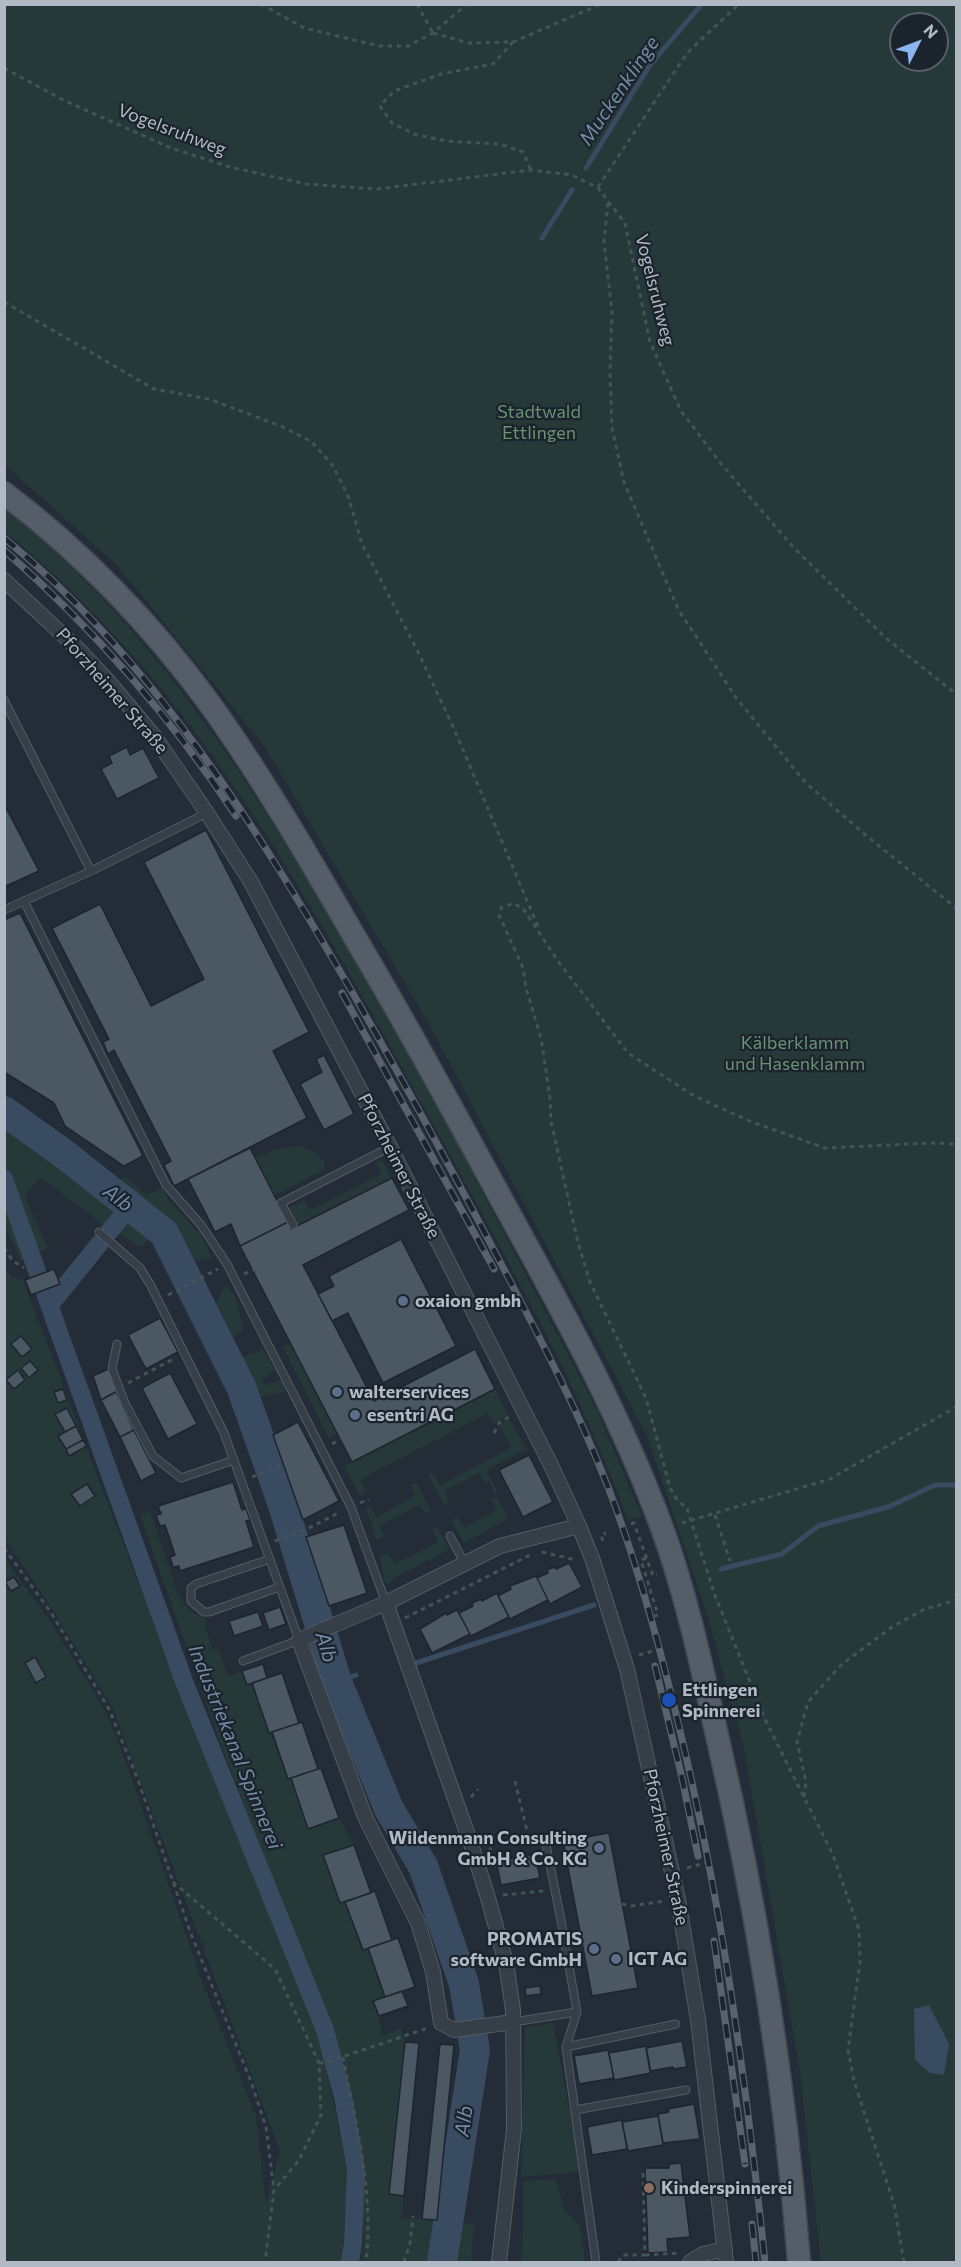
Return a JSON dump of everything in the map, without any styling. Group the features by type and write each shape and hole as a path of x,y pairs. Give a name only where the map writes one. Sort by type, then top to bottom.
{"main road":[{"path":"4,493 40,520 99,575 134,612 211,707 281,811 414,1039 584,1351 627,1441 663,1531 691,1622 736,1818 773,2029 792,2173 799,2262"}],"street":[{"name":"Pforzheimer Straße","path":"4,580 53,624 108,681 154,736 207,813 271,919 390,1147 524,1410 579,1526 593,1561 627,1669 678,1899 696,2009 726,2256 703,2254 690,2262"},
{"path":"513,2022 447,2026 418,1923 365,1817 305,1637 386,1603 500,1546 579,1526"},
{"path":"386,1603 440,1754 488,1898 506,1963 513,2022 514,2129 499,2262"}],"lane":[{"path":"4,700 91,871"},
{"path":"4,910 91,871 207,813"},
{"path":"24,901 166,1185 201,1225 226,1264 351,1507 386,1603"},
{"path":"293,1225 281,1203 390,1147"},
{"path":"99,1232 140,1268 150,1284 224,1433 280,1587 305,1637 243,1661"},
{"path":"117,1344 112,1369 125,1403 153,1456 181,1478 234,1460"},
{"path":"450,1536 465,1564"},
{"path":"270,1559 196,1584 191,1588 191,1601 204,1612 209,1612 280,1587"},
{"path":"545,1840 577,2012 566,2047 596,2262"},
{"path":"513,2022 577,2012"},
{"path":"566,2047 676,2024"},
{"path":"575,2110 686,2090"}],"path":[{"path":"261,4 304,28 379,46 408,46 433,33 467,4"},
{"path":"417,4 433,33 469,43 513,42 600,4"},
{"path":"597,188 687,53 739,4"},
{"path":"513,42 493,64 441,74 393,90 380,106 392,123 414,134 445,141 500,144 524,152 531,170"},
{"name":"Vogelsruhweg","path":"4,68 63,100 171,148 230,167 306,184 377,189 531,170 572,175 597,188 625,223 650,342 681,411 722,465 794,548 887,639 957,694"},
{"path":"608,201 604,243 612,312 610,372 612,428 624,482 678,609 737,699 806,782 863,833 957,908"},
{"path":"4,302 154,389 209,399 293,432 312,442 333,466 348,496 362,544 418,652 450,721 543,938"},
{"path":"904,2262 894,2204 854,2080 848,2050 860,1961 860,1930 833,1855 765,1719 714,1593 702,1559 692,1519 687,1508 677,1500 670,1488 646,1398 590,1282 578,1243 551,1121 541,1038 526,988 523,968 499,915 501,908 514,903 524,910 628,1053 694,1096 752,1122 825,1148 957,1144"},
{"path":"4,1248 13,1262 24,1268"},
{"path":"180,1288 226,1264"},
{"path":"120,1387 184,1353"},
{"path":"692,1519 715,1515 830,1479 957,1407"},
{"path":"494,1433 499,1423 524,1410"},
{"path":"265,1472 283,1464"},
{"path":"283,1538 351,1507"},
{"path":"715,1515 730,1560"},
{"path":"631,1524 634,1523 653,1576 657,1574"},
{"path":"602,1537 601,1535 606,1533"},
{"path":"4,1548 50,1611 110,1708 138,1780 171,1880 250,2079 266,2127 274,2190 265,2262"},
{"path":"393,1624 538,1551 576,1559 579,1566 593,1561"},
{"path":"646,1558 641,1560 658,1615 654,1616"},
{"path":"803,1798 806,1782 797,1742 808,1702 842,1665 892,1627 923,1610 957,1600"},
{"path":"638,1655 663,1648"},
{"path":"515,1781 530,1843"},
{"path":"488,1839 494,1861"},
{"path":"688,1874 686,1867 712,1861"},
{"path":"171,1880 275,1969 319,2063 321,2115 299,2160 274,2190"},
{"path":"503,1895 555,1890"},
{"path":"622,1904 631,1906 666,1901"},
{"path":"319,2063 447,2026"},
{"path":"342,2057 364,2174 369,2239 366,2262"},
{"path":"643,2173 645,2255"},
{"path":"404,2262 410,2243 413,2216"},
{"path":"618,2262 623,2255 680,2253 682,2262"}],"green space":[{"name":"Stadtwald Ettlingen","path":"5,5 956,5 956,2262 821,2262 800,2072 744,1748 707,1614 647,1436 428,1022 265,747 116,564 5,465"},
{"path":"4,508 56,552 148,649 190,702 266,812 336,928 477,1177 475,1178 595,1406 642,1516 628,1520 609,1470 565,1371 516,1275 381,1029 292,875 227,776 150,675 56,576 5,531"},
{"path":"4,1119 156,1233 141,1247 104,1225 40,1177 25,1197 48,1248 20,1261 5,1225"},
{"path":"299,1146 318,1155 324,1161 324,1169 274,1196 255,1158 276,1149"},
{"path":"382,1160 392,1178 298,1226 289,1208 304,1200 310,1210 381,1174 376,1163"},
{"path":"125,1176 146,1195 162,1188 170,1201 201,1236 212,1258 196,1261 173,1223 119,1182"},
{"path":"5,1268 12,1277 23,1280 234,1828 319,2035 348,2172 342,2262 5,2262 4,1558 48,1618 107,1714 132,1779 201,1979 256,2116 266,2205 280,2151 113,1709 54,1612 5,1539"},
{"path":"226,1286 237,1302 243,1331 233,1337 216,1302"},
{"path":"290,1343 337,1433 329,1438 283,1347"},
{"path":"263,1350 275,1370 262,1379 264,1385 281,1380 287,1391 262,1397 242,1356"},
{"path":"495,1389 509,1416 494,1424 488,1413 361,1479 366,1490 363,1492 364,1495 359,1495 344,1466"},
{"path":"510,1419 526,1449 486,1470 498,1492 495,1494 489,1481 485,1483 479,1473 444,1491 449,1503 444,1505 428,1475 433,1473 440,1485 511,1448 499,1424"},
{"path":"416,1482 431,1511 425,1514 420,1505 379,1526 384,1536 377,1540 366,1509 370,1506 376,1517 415,1496 410,1485"},
{"path":"497,1497 508,1519 464,1543 451,1520 457,1517 464,1528 497,1510 491,1499"},
{"path":"150,1511 177,1592 192,1612 206,1618 204,1629 213,1650 218,1648 228,1676 242,1671 247,1685 252,1683 288,1779 291,1778 308,1829 339,1818 354,1845 323,1856 340,1903 345,1902 362,1950 368,1948 385,1997 373,2001 379,2016 382,2036 401,2028 405,2042 389,2194 404,2196 401,2219 474,2225 471,2262 361,2262 364,2238 361,2182 354,2123 337,2044 225,1756 140,1515"},
{"path":"437,1527 450,1549 394,1578 389,1585 385,1583 380,1557 388,1553 395,1564 438,1542 432,1529"},
{"path":"553,2023 581,2172 521,2177 525,2028"},
{"path":"556,2179 565,2212 580,2225 585,2262 521,2262 523,2181"}],"water":[{"path":"929,2005 949,2044 944,2075 930,2073 915,2060 914,2009"}],"building":[{"path":"127,747 130,755 143,748 159,778 117,799 101,769 112,763 109,756"},
{"path":"4,804 39,871 4,887"},
{"path":"206,830 309,1032 273,1051 307,1118 174,1186 164,1165 171,1161 114,1050 108,1054 103,1042 109,1039 52,928 100,904 151,1006 204,979 144,862"},
{"path":"20,913 143,1156 124,1166 65,1126 54,1103 4,1072 4,920"},
{"path":"324,1055 354,1114 324,1130 300,1084 322,1072 316,1059"},
{"path":"250,1148 288,1222 240,1246 231,1224 215,1232 188,1179"},
{"path":"392,1178 409,1210 303,1265 374,1401 475,1349 495,1389 352,1462 240,1246 288,1222 291,1229"},
{"path":"401,1239 456,1346 383,1383 348,1313 332,1321 318,1294 334,1286 329,1276"},
{"path":"54,1269 60,1284 31,1295 25,1280"},
{"path":"160,1318 178,1352 146,1369 128,1335"},
{"path":"21,1336 32,1349 22,1357 11,1344"},
{"path":"30,1361 38,1370 29,1378 21,1368"},
{"path":"108,1369 119,1390 101,1400 93,1376"},
{"path":"18,1370 25,1380 14,1389 6,1380"},
{"path":"170,1373 197,1424 168,1439 142,1388"},
{"path":"63,1389 67,1400 58,1403 54,1392"},
{"path":"116,1392 134,1430 120,1437 101,1400"},
{"path":"67,1408 76,1426 65,1432 55,1414"},
{"path":"298,1422 339,1501 303,1520 273,1435"},
{"path":"76,1426 83,1440 66,1449 58,1436"},
{"path":"134,1430 156,1473 141,1481 120,1437"},
{"path":"83,1440 87,1446 69,1456 66,1449"},
{"path":"529,1455 553,1502 523,1517 499,1470"},
{"path":"233,1482 242,1510 246,1508 250,1520 246,1521 254,1547 180,1571 179,1566 173,1567 170,1557 175,1555 165,1525 160,1526 156,1515 161,1514 158,1506"},
{"path":"87,1484 95,1496 80,1506 71,1494"},
{"path":"344,1525 367,1593 329,1606 306,1537"},
{"path":"569,1563 582,1587 550,1604 537,1578 548,1573 547,1570"},
{"path":"536,1576 548,1600 510,1619 498,1596 511,1589 510,1586"},
{"path":"14,1577 20,1586 11,1591 5,1582"},
{"path":"497,1593 509,1617 471,1636 459,1613 473,1606 472,1603 481,1599 482,1601"},
{"path":"280,1607 286,1624 269,1630 263,1613"},
{"path":"457,1610 470,1634 432,1653 420,1629 446,1613 447,1615"},
{"path":"258,1612 263,1626 234,1636 229,1621"},
{"path":"35,1657 46,1677 36,1683 25,1663"},
{"path":"263,1664 267,1678 247,1685 242,1671"},
{"path":"282,1673 299,1723 269,1733 252,1683"},
{"path":"302,1722 318,1769 288,1779 272,1732"},
{"path":"321,1768 339,1818 308,1829 291,1778"},
{"path":"609,1833 638,1988 592,1996 563,1841"},
{"path":"354,1845 371,1893 340,1903 323,1855"},
{"path":"535,1854 540,1878 501,1885 496,1861"},
{"path":"375,1891 392,1940 363,1950 345,1902"},
{"path":"398,1938 415,1987 385,1997 368,1948"},
{"path":"540,1986 541,1994 526,1996 525,1988"},
{"path":"402,1991 408,2006 379,2016 373,2001"},
{"path":"682,2041 687,2067 650,2071 646,2048"},
{"path":"405,2042 419,2043 404,2196 389,2194"},
{"path":"440,2044 454,2045 437,2220 422,2219"},
{"path":"646,2046 651,2073 614,2080 609,2053"},
{"path":"608,2050 614,2078 579,2084 574,2056"},
{"path":"694,2104 700,2139 663,2143 658,2114 669,2112 668,2109"},
{"path":"658,2116 663,2145 628,2151 622,2122"},
{"path":"622,2120 627,2149 592,2155 587,2127"},
{"path":"681,2163 690,2237 667,2239 668,2252 648,2253 645,2168 669,2168 669,2164"}],"waterway":[{"name":"Muckenklinge","path":"586,168 650,65 702,4"},
{"path":"542,238 572,190"},
{"name":"Alb","path":"4,1111 64,1154 164,1233 242,1389 283,1505 337,1682 389,1809 423,1866 464,1984 475,2050 442,2262"},
{"name":"Industriekanal Spinnerei","path":"4,1179 185,1684 325,2030 343,2097 356,2169 353,2244 350,2262"},
{"path":"109,1232 130,1206"},
{"path":"50,1305 100,1243"},
{"path":"721,1569 782,1554 818,1526 888,1507 935,1485 956,1485"},
{"path":"413,1664 594,1605"},
{"path":"337,1682 356,1675"}],"railway":[{"path":"4,538 59,586 156,694 200,751 281,872 414,1101 521,1303 586,1434 619,1515 638,1572 693,1785 730,1989 765,2262"},
{"path":"4,550 69,611 129,675 185,744 236,816"},
{"path":"342,993 494,1269"},
{"path":"655,1666 698,1856"},
{"path":"714,1941 745,2164"},
{"path":"752,2224 756,2262"}],"place":[{"name":"oxaion gmbh","path":"403,1301"},
{"name":"walterservices","path":"337,1392"},
{"name":"esentri AG","path":"355,1415"},
{"name":"Ettlingen Spinnerei","path":"669,1700"},
{"name":"Wildenmann Consulting GmbH & Co. KG","path":"599,1848"},
{"name":"PROMATIS software GmbH","path":"594,1949"},
{"name":"IGT AG","path":"616,1959"},
{"name":"Kinderspinnerei","path":"649,2188"}],"park label":[{"name":"Kälberklamm und Hasenklamm","path":"795,1053"}]}
